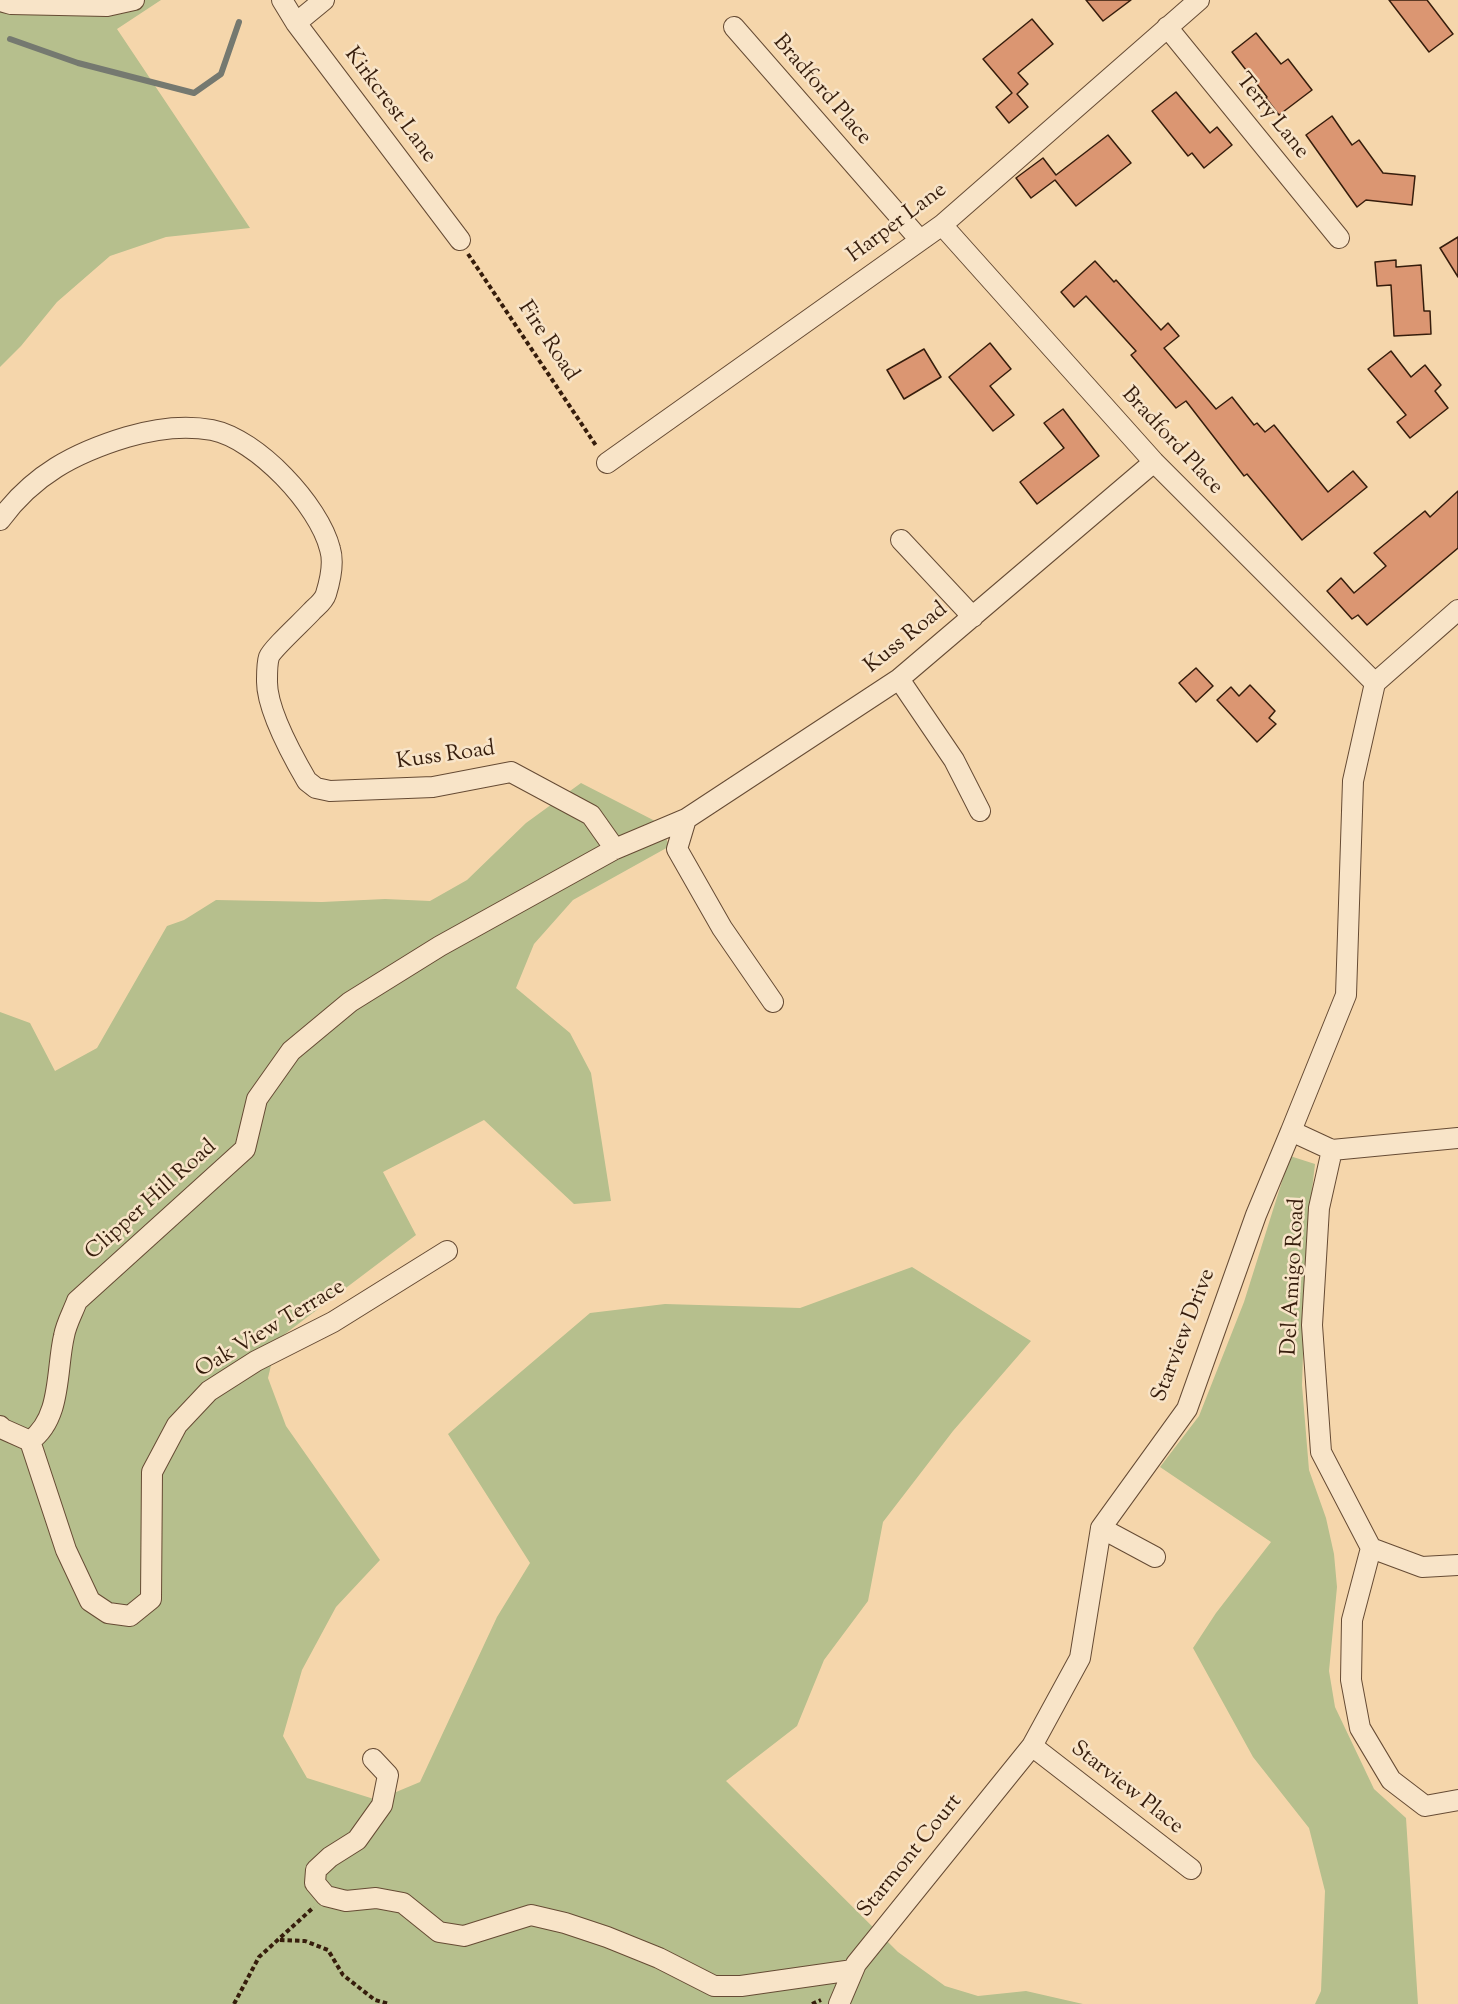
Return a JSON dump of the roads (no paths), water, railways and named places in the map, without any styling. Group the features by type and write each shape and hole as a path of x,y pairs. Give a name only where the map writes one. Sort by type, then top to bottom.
{"street":[{"path":"0,1 11,4 107,6 134,0"},
{"name":"Kirkcrest Lane","path":"282,0 296,23 460,240"},
{"path":"296,23 324,0"},
{"name":"Harper Lane","path":"608,463 942,225 1199,0"},
{"name":"Bradford Place","path":"734,27 920,240"},
{"name":"Terry Lane","path":"1167,27 1339,238"},
{"name":"Bradford Place","path":"942,225 1154,462 1375,683"},
{"name":"Kuss Road","path":"0,520 38,478 78,455 129,436 181,427 214,430 242,440 264,456 304,500 331,549 330,576 326,597 269,656 266,682 271,707 307,781 316,788 330,792 433,787 511,772 591,815 615,849 686,819 899,679 1154,462"},
{"path":"901,540 973,617"},
{"path":"1458,610 1375,683 1353,781 1346,995 1291,1131 1332,1150 1458,1138"},
{"path":"899,679 954,760 980,811"},
{"path":"686,819 677,849 722,928 773,1002"},
{"name":"Clipper Hill Road","path":"30,1441 39,1435 52,1409 64,1334 77,1301 245,1149 257,1099 291,1052 350,1002 441,946 615,849"},
{"name":"Starview Drive","path":"1032,1746 1080,1658 1101,1528 1187,1409 1256,1215 1291,1131"},
{"name":"Del Amigo Road","path":"1332,1150 1319,1208 1312,1325 1321,1452 1371,1548"},
{"name":"Oak View Terrace","path":"30,1441 66,1550 90,1601 108,1613 130,1616 151,1599 152,1472 177,1425 209,1391 256,1361 333,1322 447,1251"},
{"path":"0,1426 30,1441"},
{"path":"1101,1528 1155,1557"},
{"path":"1458,1565 1422,1567 1371,1548 1352,1620 1351,1680 1360,1728 1391,1780 1425,1806 1458,1800"},
{"name":"Starview Place","path":"1032,1746 1191,1869"},
{"name":"Starmont Court","path":"839,2004 856,1964 1032,1746"},
{"path":"373,1759 388,1775 382,1805 357,1840 330,1857 316,1870 315,1883 326,1896 346,1901 376,1898 403,1903 439,1932 464,1936 531,1914 607,1937 659,1958 714,1986 741,1986 853,1970"}],"waterway":[{"path":"10,39 78,63 194,93 221,74 239,22"}]}
